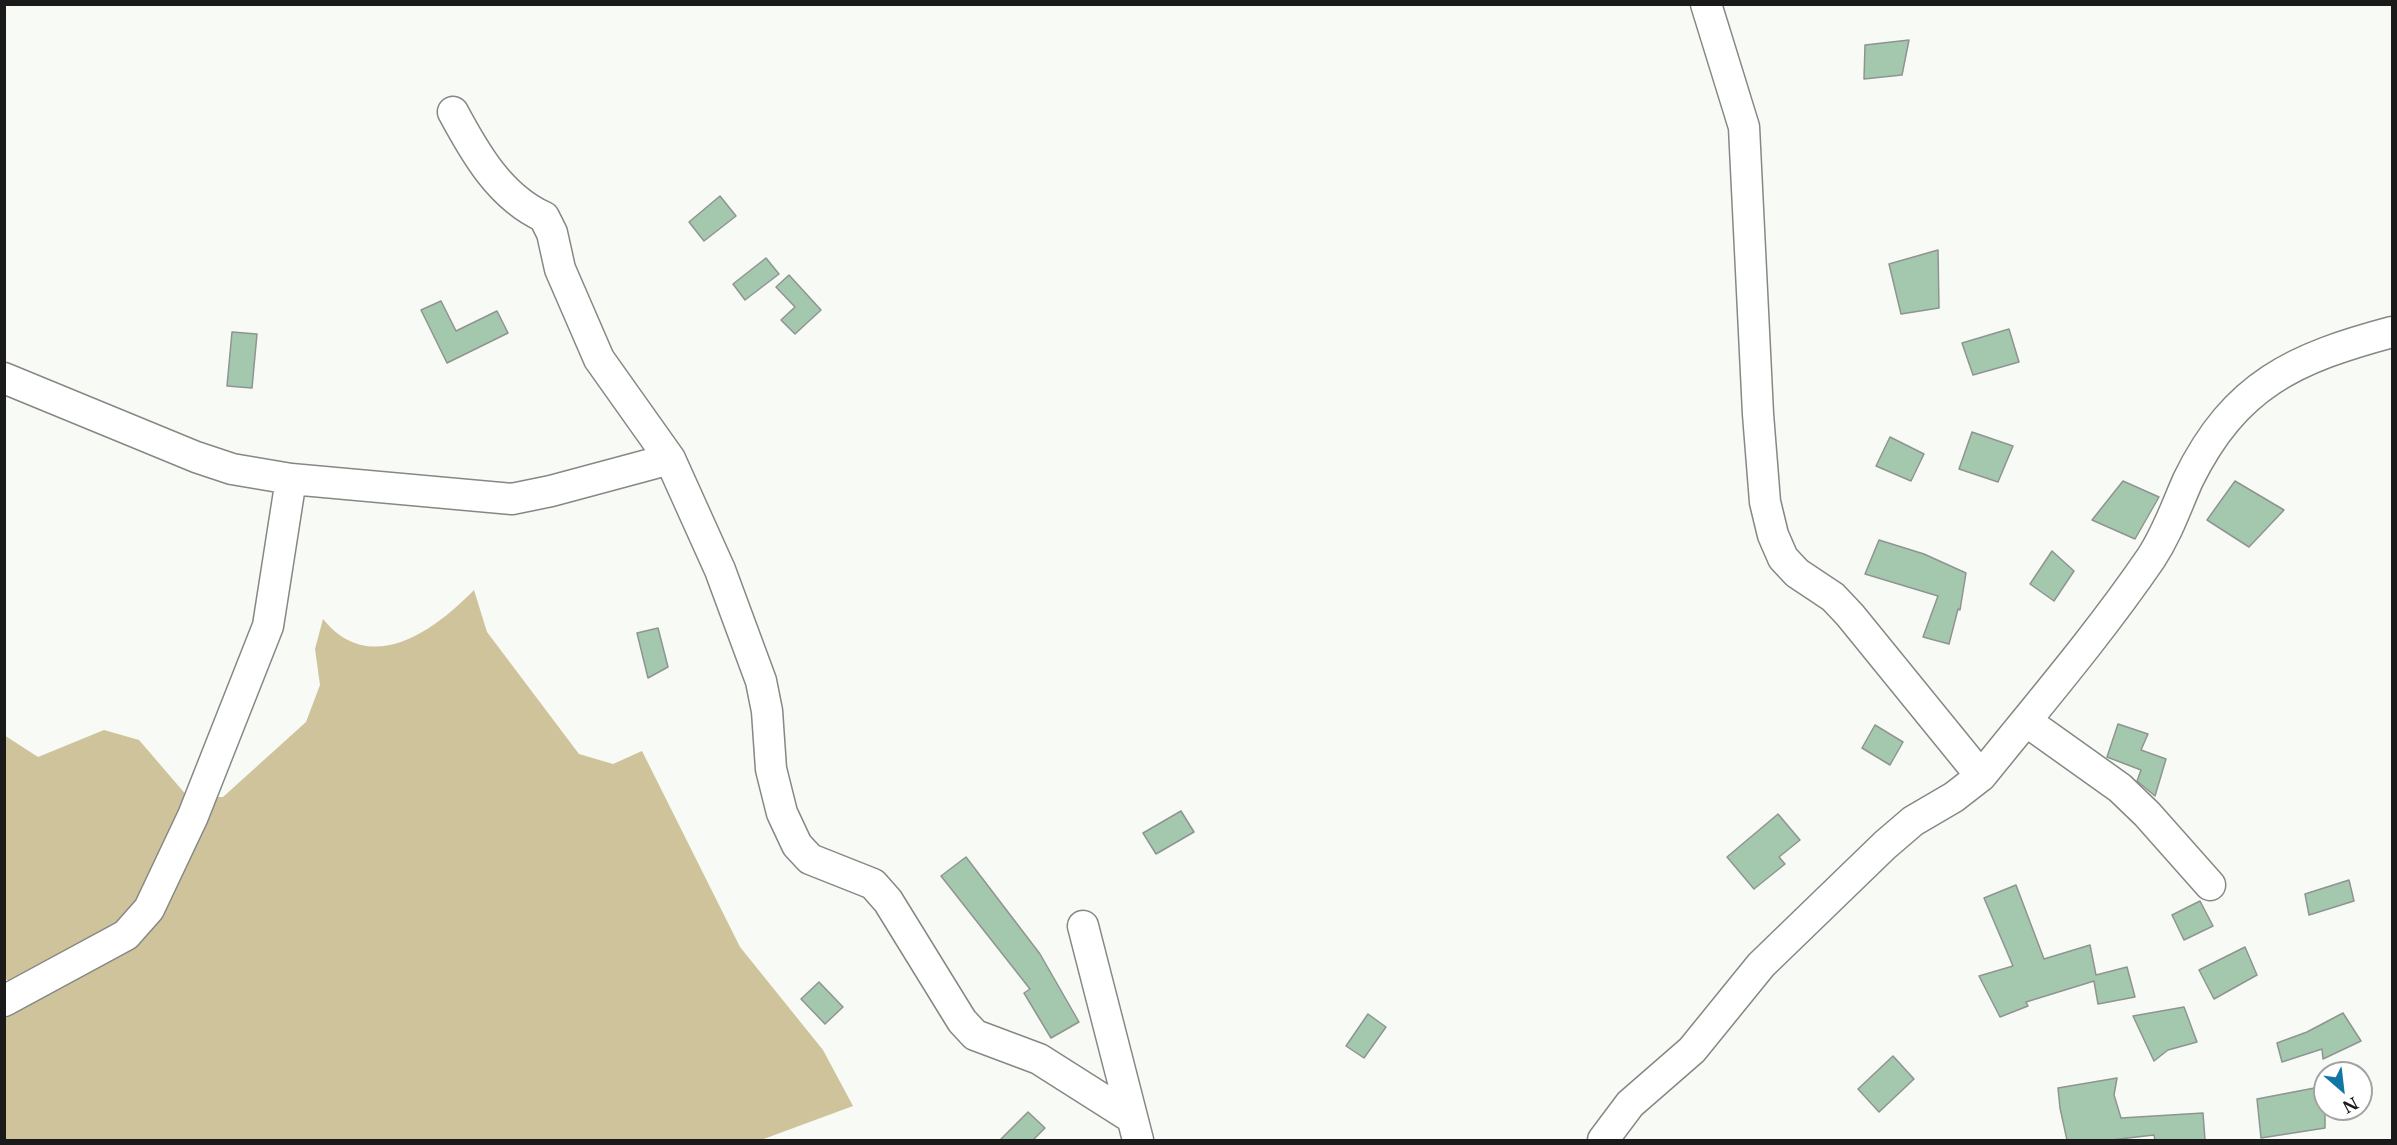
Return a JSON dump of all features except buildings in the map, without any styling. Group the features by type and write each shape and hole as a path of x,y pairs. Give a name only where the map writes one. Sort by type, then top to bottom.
{"street":[{"path":"1706,4 1744,127 1758,414 1765,502 1773,535 1783,558 1797,573 1833,597 1850,615 1981,776"},
{"path":"453,112 474,151 501,185 527,209 544,217 552,233 560,269 599,359 670,459 720,570 761,681 767,711 771,769 782,813 797,845 810,860 873,884 888,902 962,1021 975,1035 1039,1059 1135,1129"},
{"path":"1603,1140 1630,1104 1692,1050 1761,964 1913,821 1954,797 1981,776 2125,595 2153,555 2177,513 2188,480 2218,432 2244,402 2266,381 2305,359 2392,332"},
{"path":"4,378 195,456 232,469 291,479 512,499 551,491 670,459"},
{"path":"4,1001 126,935 149,909 193,816 268,626 291,479"},
{"path":"2026,720 2120,788 2147,814 2210,885"},
{"path":"1083,926 1135,1129"}],"shaded area":[{"path":"474,590 487,632 579,754 613,764 642,751 740,947 823,1050 853,1106 761,1140 5,1140 5,985 15,985 4,978 4,735 38,757 104,730 139,740 188,797 223,797 306,722 320,685 315,649 323,619 341,636 361,645 381,646 401,642 421,633 458,606"}]}
